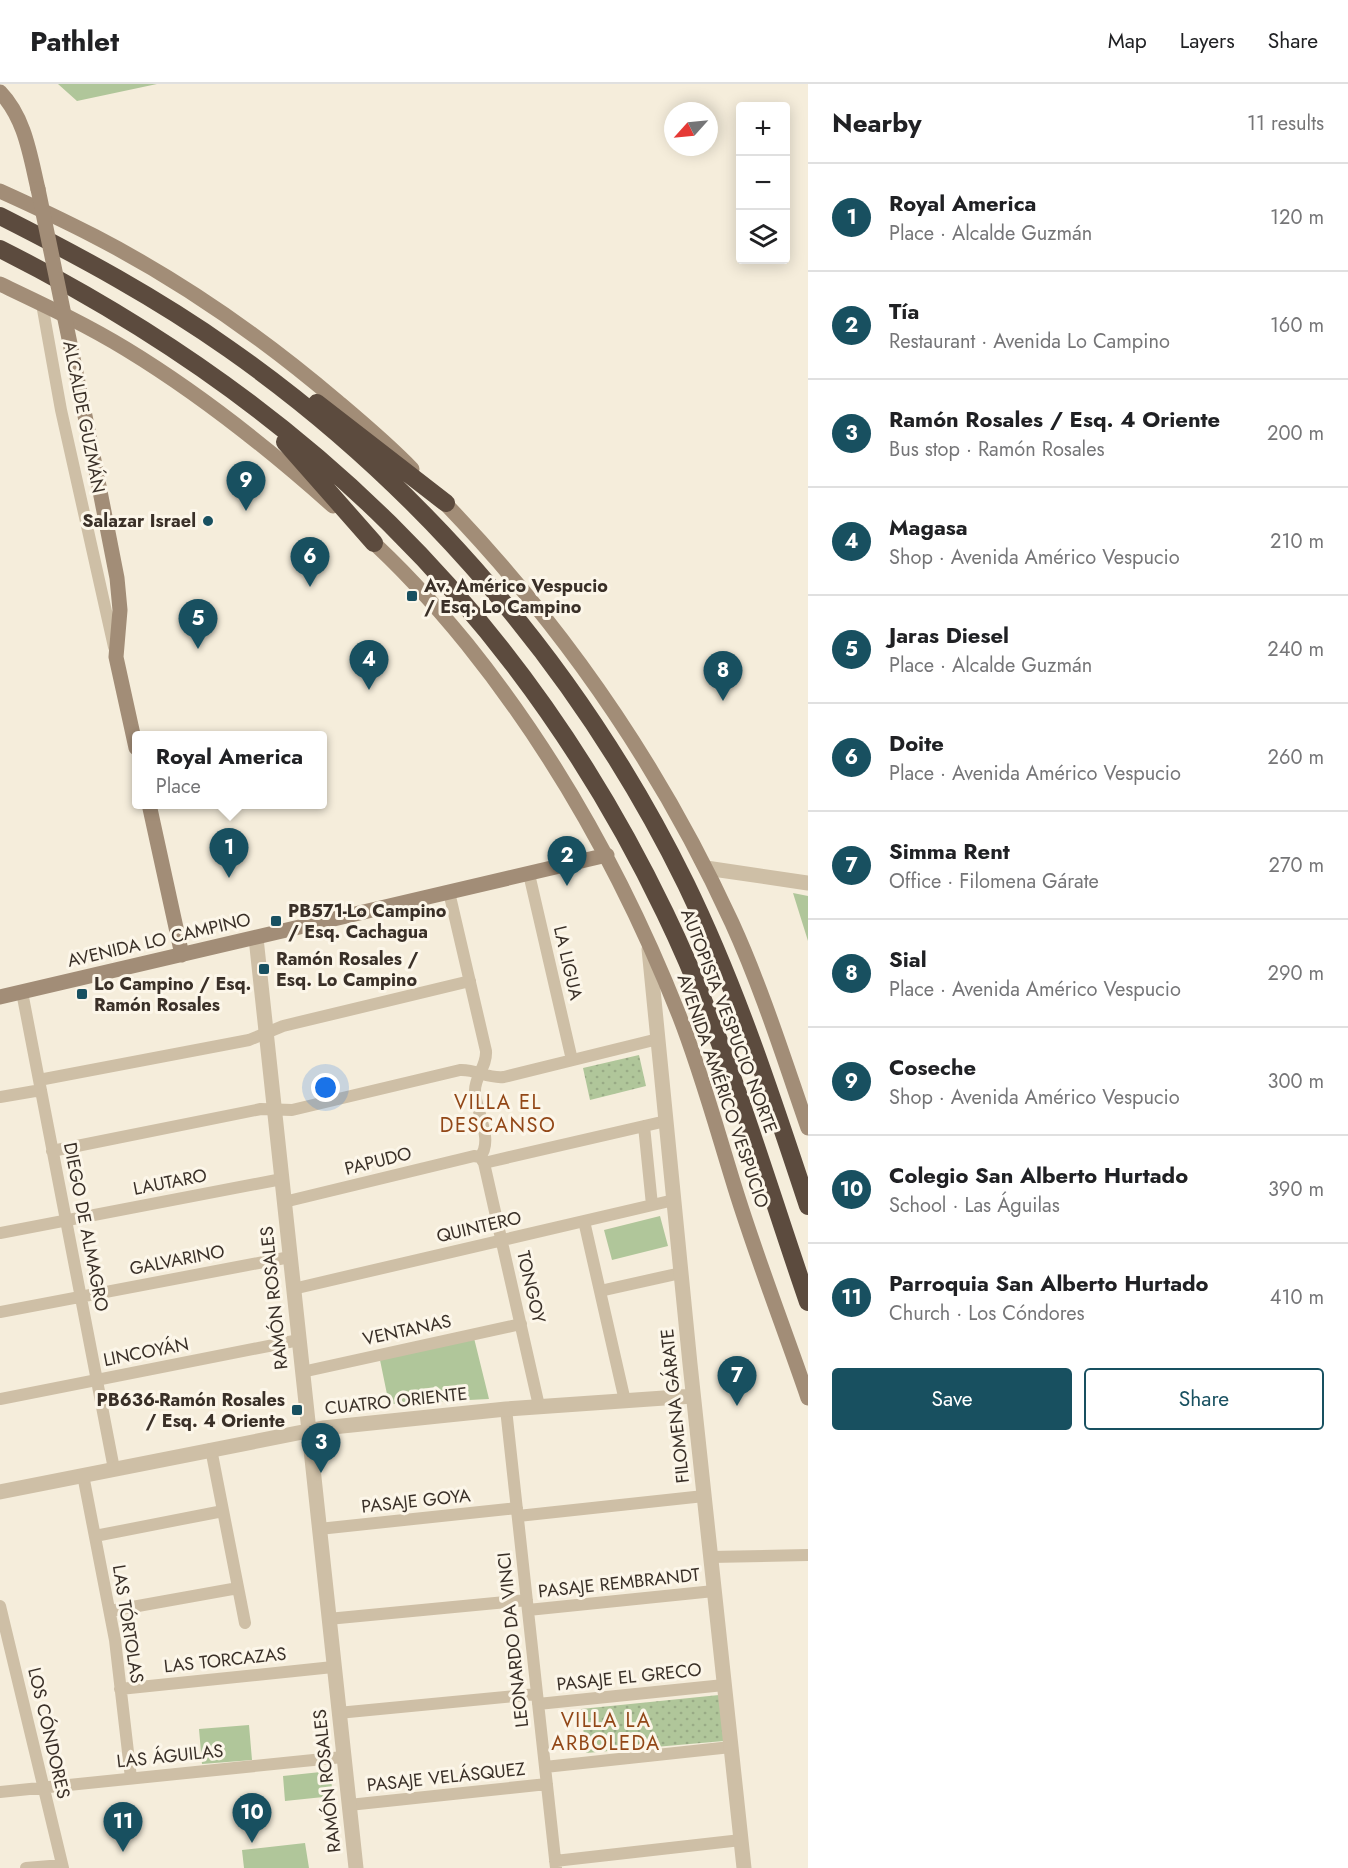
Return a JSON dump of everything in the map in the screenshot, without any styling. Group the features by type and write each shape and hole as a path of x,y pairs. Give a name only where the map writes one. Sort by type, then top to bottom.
{"highway":[{"name":"AUTOPISTA VESPUCIO NORTE","path":"0,216 132,287 229,349 330,428 381,473 470,563 513,614 587,714 647,811 700,914 742,1017 808,1206"},
{"name":"AUTOPISTA VESPUCIO NORTE","path":"0,249 137,324 262,411 318,456 372,506 457,593 504,651 571,744 626,835 683,952 733,1082 808,1302"},
{"path":"229,349 312,399 446,503"},
{"path":"218,379 292,449 374,543"}],"main road":[{"path":"0,92 20,121 38,189 90,440 117,578 120,610 116,657"},
{"path":"0,190 129,255 240,325 315,382 391,447 505,568 575,655 632,739 706,868 752,971 808,1128"},
{"name":"AVENIDA AMÉRICO VESPUCIO","path":"0,284 126,349 220,413 280,460 374,543 415,584 500,687 548,756 607,855 648,941 691,1048 735,1190 808,1398"},
{"name":"ALCALDE GUZMÁN","path":"116,657 132,731"},
{"path":"150,809 182,955"},
{"name":"AVENIDA LO CAMPINO","path":"0,997 607,855"}],"street":[{"name":"ALCALDE GUZMÁN","path":"42,304 61,410 116,657"},
{"path":"706,868 808,883"},
{"name":"LA LIGUA","path":"529,873 572,1060"},
{"name":"TONGOY","path":"449,892 486,1051 485,1063 476,1083 475,1094 486,1145 482,1160 539,1406"},
{"name":"RAMÓN ROSALES","path":"256,938 356,1868"},
{"name":"FILOMENA GÁRATE","path":"648,941 693,1396 744,1868"},
{"path":"0,1097 40,1085 249,1040 283,1026 470,981"},
{"name":"DIEGO DE ALMAGRO","path":"22,992 114,1469"},
{"path":"52,1150 261,1109 292,1110 460,1070 471,1070 492,1077 504,1077 658,1039"},
{"name":"PAPUDO","path":"284,1202 474,1156 482,1160 666,1121"},
{"path":"644,1126 652,1205"},
{"name":"LAUTARO","path":"0,1233 282,1179"},
{"name":"QUINTERO","path":"293,1289 674,1200"},
{"path":"584,1221 625,1401"},
{"name":"GALVARINO","path":"0,1312 290,1257"},
{"path":"600,1291 681,1273"},
{"name":"VENTANAS","path":"302,1372 520,1324"},
{"name":"LINCOYÁN","path":"0,1399 299,1340"},
{"name":"CUATRO ORIENTE","path":"0,1492 308,1430 507,1408 693,1396"},
{"name":"LEONARDO DA VINCI","path":"507,1408 556,1864"},
{"path":"211,1449 245,1623"},
{"name":"LAS TÓRTOLAS","path":"83,1475 110,1611 131,1778"},
{"name":"PASAJE GOYA","path":"319,1529 704,1496"},
{"path":"95,1536 223,1511"},
{"path":"710,1557 808,1555"},
{"path":"110,1611 238,1588"},
{"name":"PASAJE REMBRANDT","path":"328,1619 714,1591"},
{"name":"LOS CÓNDORES","path":"0,1606 62,1866"},
{"name":"LAS TORCAZAS","path":"120,1689 333,1667"},
{"name":"PASAJE EL GRECO","path":"339,1713 724,1685"},
{"name":"PASAJE VELÁSQUEZ","path":"545,1767 731,1747"},
{"name":"LAS ÁGUILAS","path":"0,1792 343,1757"},
{"name":"PASAJE VELÁSQUEZ","path":"349,1805 547,1785"},
{"path":"556,1864 741,1840"},
{"path":"26,1868 62,1866"}],"green space":[{"path":"58,84 157,84 77,101"},
{"path":"793,893 808,896 808,941"},
{"path":"639,1055 646,1086 590,1100 583,1068"},
{"path":"660,1216 668,1246 612,1260 604,1230"},
{"path":"474,1338 489,1399 389,1404 380,1360"},
{"path":"719,1695 724,1741 586,1753 581,1709"},
{"path":"249,1725 252,1760 202,1764 199,1729"},
{"path":"330,1771 333,1796 285,1801 283,1776"},
{"path":"305,1843 309,1868 244,1868 242,1850"}],"place":[{"name":"Coseche","path":"246,511"},
{"name":"Salazar Israel","path":"208,521"},
{"name":"Doite","path":"310,587"},
{"name":"Av. Américo Vespucio / Esq. Lo Campino","path":"412,596"},
{"name":"Jaras Diesel","path":"198,649"},
{"name":"Magasa","path":"369,690"},
{"name":"Sial","path":"723,701"},
{"name":"Royal America","path":"229,878"},
{"name":"Tía","path":"567,886"},
{"name":"PB571-Lo Campino / Esq. Cachagua","path":"276,921"},
{"name":"Ramón Rosales / Esq. Lo Campino","path":"264,969"},
{"name":"Lo Campino / Esq. Ramón Rosales","path":"82,994"},
{"name":"Simma Rent","path":"737,1406"},
{"name":"PB636-Ramón Rosales / Esq. 4 Oriente","path":"297,1410"},
{"name":"Ramón Rosales / Esq. 4 Oriente","path":"321,1473"},
{"name":"Colegio San Alberto Hurtado","path":"252,1843"},
{"name":"Parroquia San Alberto Hurtado","path":"123,1852"}],"district":[{"name":"VILLA EL DESCANSO","path":"498,1114"},
{"name":"VILLA LA ARBOLEDA","path":"606,1732"}]}
